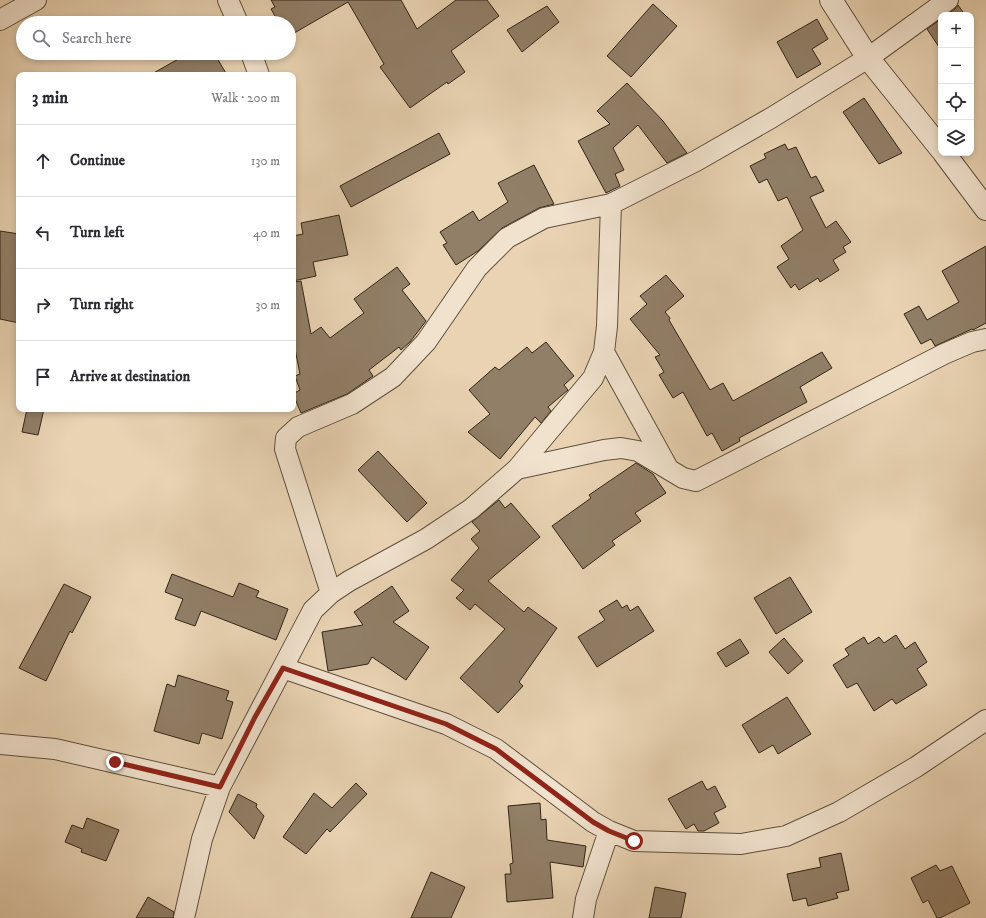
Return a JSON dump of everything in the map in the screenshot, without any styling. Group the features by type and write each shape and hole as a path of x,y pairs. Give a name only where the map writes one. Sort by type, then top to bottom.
{"street":[{"path":"0,20 36,0"},
{"path":"228,0 235,16"},
{"path":"831,0 868,58 938,145"},
{"path":"331,593 285,449 286,438 298,427 352,404 393,377 426,342 477,268 507,238 544,218 611,204 730,141 868,58 948,0"},
{"path":"254,60 258,72"},
{"path":"946,156 986,209"},
{"path":"184,918 202,839 220,787 255,717 283,668 313,610 331,593 349,581 426,539 470,509 516,470 593,378 604,352 607,326 611,204"},
{"path":"516,470 604,450 621,448 638,451 683,478 696,481 944,354 972,342 986,339"},
{"path":"604,352 668,468"},
{"path":"283,668 446,724 496,749 593,822 609,831 634,841 741,844 786,836 839,812 916,767 986,720"},
{"path":"0,744 55,748 220,787"},
{"path":"583,918 586,899 609,831"}],"building":[{"path":"271,0 401,0 417,29 456,0 487,0 499,16 451,51 465,72 448,84 447,82 410,108 380,67 384,64 348,2 296,32 296,16 275,16 271,9 275,7"},
{"path":"653,4 677,26 631,77 607,56"},
{"path":"958,5 963,12 951,12"},
{"path":"547,6 559,22 522,52 507,30"},
{"path":"817,19 828,39 812,49 821,64 797,78 777,42"},
{"path":"938,21 938,46 927,29"},
{"path":"177,60 218,60 225,72 155,72"},
{"path":"627,83 663,121 687,153 667,163 638,125 613,148 624,170 615,174 620,186 606,193 578,141 610,124 597,111"},
{"path":"864,98 902,153 879,164 843,112"},
{"path":"439,133 450,154 351,207 340,186"},
{"path":"785,144 788,150 796,147 811,178 816,176 824,191 810,197 826,228 836,221 851,242 843,247 846,252 833,260 839,270 820,282 818,278 799,290 795,284 791,288 777,267 789,259 781,246 803,230 787,197 778,201 767,179 759,183 750,166 766,158 764,154"},
{"path":"534,165 554,204 539,208 502,228 478,251 456,265 443,245 447,243 440,232 473,211 479,221 508,202 498,183"},
{"path":"339,215 348,255 313,262 316,276 296,280 296,235 303,234 301,223"},
{"path":"0,231 16,234 16,322 0,319"},
{"path":"986,246 986,323 935,346 931,339 921,344 904,314 919,306 927,320 959,302 942,271"},
{"path":"397,267 410,284 402,290 426,321 410,342 401,350 399,347 369,370 373,376 347,394 301,413 296,401 296,392 300,390 296,376 300,374 296,354 296,282 301,281 311,334 321,327 330,338 364,313 354,299"},
{"path":"666,275 684,296 665,312 670,318 669,320 710,390 723,383 733,401 822,352 832,368 800,387 807,402 739,438 740,441 722,451 712,433 707,436 683,392 673,398 659,375 664,372 655,357 660,355 630,319 647,304 640,296"},
{"path":"546,342 574,376 564,385 568,390 548,407 551,411 541,423 535,417 500,459 468,432 490,414 469,390 495,367 499,370 527,347 532,353"},
{"path":"26,412 43,412 38,435 22,432"},
{"path":"378,451 427,503 407,522 358,470"},
{"path":"636,463 653,474 666,493 635,513 641,521 612,541 615,545 583,569 552,526 591,498 589,495"},
{"path":"499,500 505,508 511,503 540,537 488,581 524,612 528,607 557,628 519,682 523,686 498,713 460,678 505,629 475,604 470,610 456,598 464,590 451,580 479,548 471,539 480,531 472,522"},
{"path":"172,574 233,597 239,583 259,591 256,597 288,609 276,640 201,611 195,626 175,619 183,599 165,592"},
{"path":"790,577 812,612 776,634 754,598"},
{"path":"64,584 91,597 72,633 70,631 46,681 19,668"},
{"path":"392,586 409,611 393,622 429,647 406,680 372,657 368,664 328,671 322,632 363,625 354,612"},
{"path":"617,600 622,608 627,605 630,611 638,606 654,631 597,667 578,637 605,620 599,611"},
{"path":"896,635 905,649 915,642 927,662 917,669 927,685 896,704 892,699 874,711 857,683 847,688 833,665 849,655 845,649 864,637 868,644 879,637 884,643"},
{"path":"784,638 803,661 788,674 769,652"},
{"path":"740,639 749,653 726,667 717,653"},
{"path":"178,675 229,691 226,700 233,702 222,739 202,733 199,744 154,731 167,684 175,687"},
{"path":"787,697 811,734 778,754 773,745 759,753 742,725"},
{"path":"702,781 707,790 715,786 726,807 714,813 719,823 704,831 698,831 694,824 686,829 668,799"},
{"path":"356,783 367,794 330,832 327,829 306,854 283,837 314,793 332,808"},
{"path":"238,794 257,804 256,807 264,816 254,839 229,812"},
{"path":"540,803 541,820 546,819 547,840 586,846 583,867 550,862 553,898 507,902 505,874 511,874 510,864 513,863 508,806"},
{"path":"87,818 119,830 106,861 81,852 82,849 65,842 72,825 83,829"},
{"path":"841,853 849,890 836,893 838,898 808,906 806,898 793,901 787,874 821,867 819,858"},
{"path":"936,865 940,871 952,866 970,903 940,918 937,918 928,900 923,903 911,878"},
{"path":"431,872 465,887 451,918 411,918"},
{"path":"655,887 686,893 681,918 649,918"},
{"path":"148,897 174,912 173,918 136,918"}],"route":[{"path":"115,762 220,787 255,717 283,668 446,724 496,749 593,822 609,831 634,841"}]}
